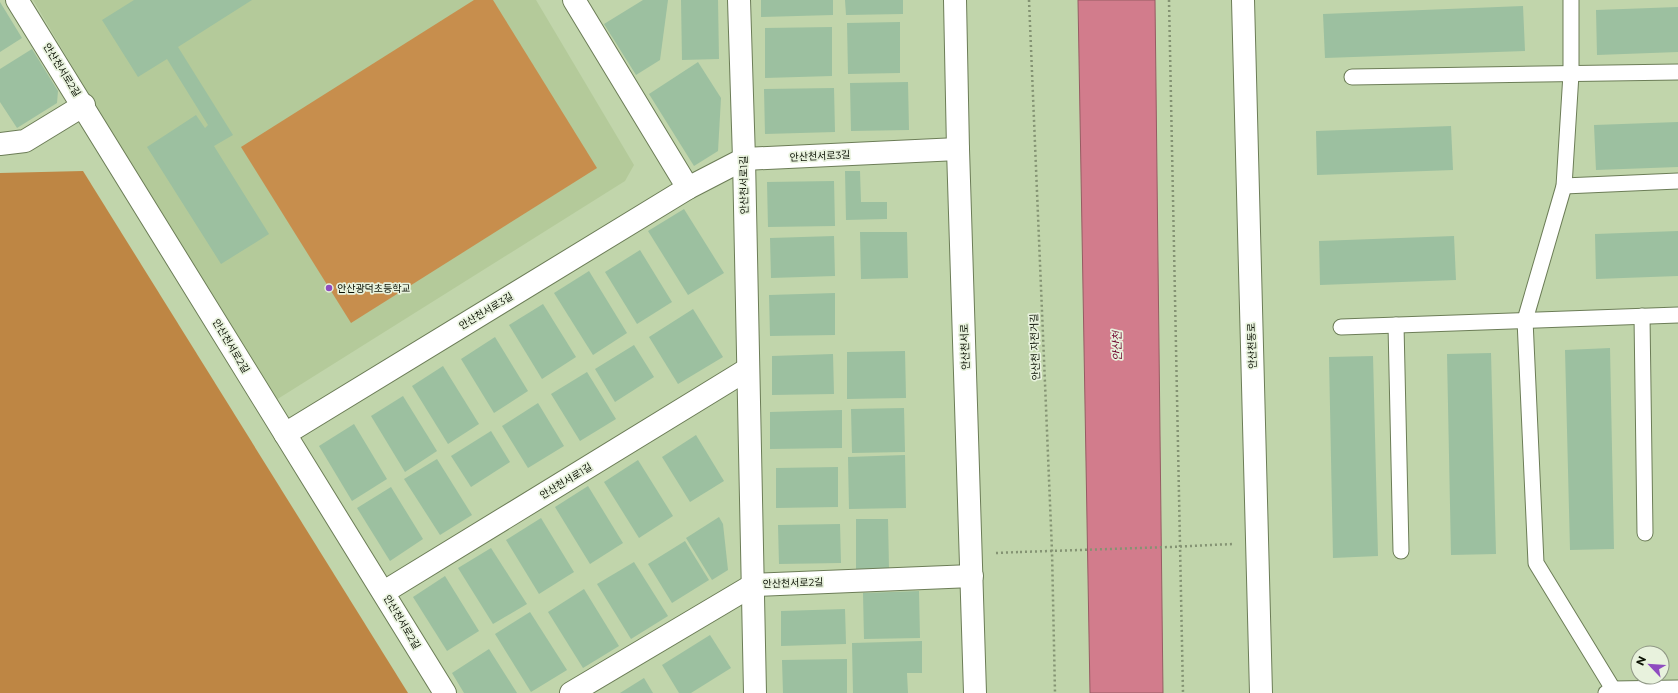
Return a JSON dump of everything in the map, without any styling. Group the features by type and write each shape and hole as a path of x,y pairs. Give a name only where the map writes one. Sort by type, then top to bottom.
{"street":[{"name":"안산천서로2길","path":"18,0 445,693"},
{"path":"574,0 688,188"},
{"name":"안산천서로1길","path":"739,0 744,159 755,693"},
{"name":"안산천서로","path":"955,0 958,149 975,693"},
{"name":"안산천동로","path":"1243,0 1261,693"},
{"path":"0,144 24,141 84,105"},
{"name":"안산천서로3길","path":"285,434 688,188 744,159 958,149"},
{"name":"안산천서로1길","path":"384,592 748,369"},
{"name":"안산천서로2길","path":"571,693 753,585 972,576"}],"lane":[{"path":"1571,0 1571,74 1564,186 1525,320 1536,563 1610,691 1678,688"},
{"path":"1352,77 1678,72"},
{"path":"1564,186 1678,182"},
{"path":"1341,327 1678,315"},
{"path":"1642,316 1645,533"},
{"path":"1396,325 1401,551"}],"path":[{"name":"안산천 자전거길","path":"1029,0 1052,551 1055,693"},
{"path":"1169,0 1183,693"},
{"path":"1020,552 1258,543"}],"shaded area":[{"name":"안산광덕초등학교","path":"33,0 536,0 634,165 625,181 276,400 267,395"},
{"path":"474,0 493,0 597,168 351,323 241,147"},
{"path":"83,171 408,693 0,693 0,173"}],"water":[{"name":"안산천","path":"1078,0 1155,0 1163,693 1090,693"}],"building":[{"path":"134,0 252,0 178,47 233,135 214,146 269,234 221,264 147,147 196,115 205,128 208,125 167,59 138,77 102,20"},
{"path":"643,0 668,0 660,60 636,75 604,24"},
{"path":"681,0 718,0 719,59 682,60"},
{"path":"761,0 833,0 833,15 761,17"},
{"path":"845,0 903,0 903,14 846,15"},
{"path":"0,2 22,38 0,52"},
{"path":"1523,6 1525,51 1325,58 1323,14"},
{"path":"1678,7 1678,52 1597,55 1596,10"},
{"path":"900,22 900,73 848,74 847,23"},
{"path":"832,27 832,76 765,78 765,28"},
{"path":"32,49 58,91 57,103 17,128 0,102 0,69"},
{"path":"698,62 721,98 718,151 694,166 649,94"},
{"path":"908,82 909,130 851,131 850,83"},
{"path":"834,88 835,132 765,134 764,89"},
{"path":"1678,122 1678,167 1596,170 1594,125"},
{"path":"1451,126 1453,170 1317,175 1316,131"},
{"path":"845,171 860,171 861,202 887,202 887,219 846,220"},
{"path":"834,181 835,226 768,227 767,182"},
{"path":"684,209 724,273 688,295 648,231"},
{"path":"1678,231 1678,276 1596,279 1595,234"},
{"path":"860,232 907,232 908,278 861,279"},
{"path":"834,236 835,276 771,278 770,238"},
{"path":"1454,236 1456,280 1320,285 1319,241"},
{"path":"640,250 672,302 637,324 605,272"},
{"path":"589,271 627,333 593,355 554,293"},
{"path":"835,293 835,335 770,336 769,295"},
{"path":"543,304 576,357 542,379 509,325"},
{"path":"693,309 723,357 678,384 649,337"},
{"path":"495,337 528,391 494,413 461,359"},
{"path":"634,345 654,377 615,402 595,369"},
{"path":"1610,348 1614,549 1570,550 1565,350"},
{"path":"905,351 906,398 847,399 847,352"},
{"path":"1491,353 1496,554 1451,555 1447,354"},
{"path":"833,354 834,394 772,395 772,356"},
{"path":"1373,356 1378,556 1333,558 1329,357"},
{"path":"443,366 479,424 448,444 412,386"},
{"path":"587,372 616,419 580,441 551,394"},
{"path":"403,396 437,451 405,472 371,416"},
{"path":"538,403 564,446 528,468 502,426"},
{"path":"904,408 905,452 852,453 851,409"},
{"path":"842,410 842,448 770,449 770,412"},
{"path":"354,424 387,479 352,501 319,446"},
{"path":"491,431 510,462 471,487 451,456"},
{"path":"696,435 724,481 690,502 662,457"},
{"path":"905,455 906,508 849,509 848,457"},
{"path":"437,459 472,515 440,535 404,479"},
{"path":"638,460 673,516 639,538 604,482"},
{"path":"838,467 838,507 776,508 776,468"},
{"path":"588,486 623,543 590,564 555,507"},
{"path":"391,487 423,539 390,561 357,508"},
{"path":"719,517 723,524 728,570 712,580 686,538"},
{"path":"541,518 574,572 539,594 506,540"},
{"path":"856,519 888,519 889,569 856,570"},
{"path":"840,524 841,563 779,564 778,525"},
{"path":"685,541 709,580 672,603 648,564"},
{"path":"491,548 527,604 493,624 458,568"},
{"path":"634,562 668,616 631,639 597,584"},
{"path":"445,576 479,631 447,651 413,597"},
{"path":"584,589 619,646 583,668 548,612"},
{"path":"919,591 920,638 864,639 863,593"},
{"path":"845,609 846,644 781,646 781,611"},
{"path":"530,612 567,670 531,692 495,634"},
{"path":"710,635 731,668 691,693 679,693 662,665"},
{"path":"922,641 922,673 907,673 908,693 853,693 852,643"},
{"path":"489,649 517,693 464,693 452,673"},
{"path":"847,659 847,693 783,693 782,660"},
{"path":"644,678 653,693 620,693"}],"place":[{"name":"안산광덕초등학교","path":"329,288"}]}
